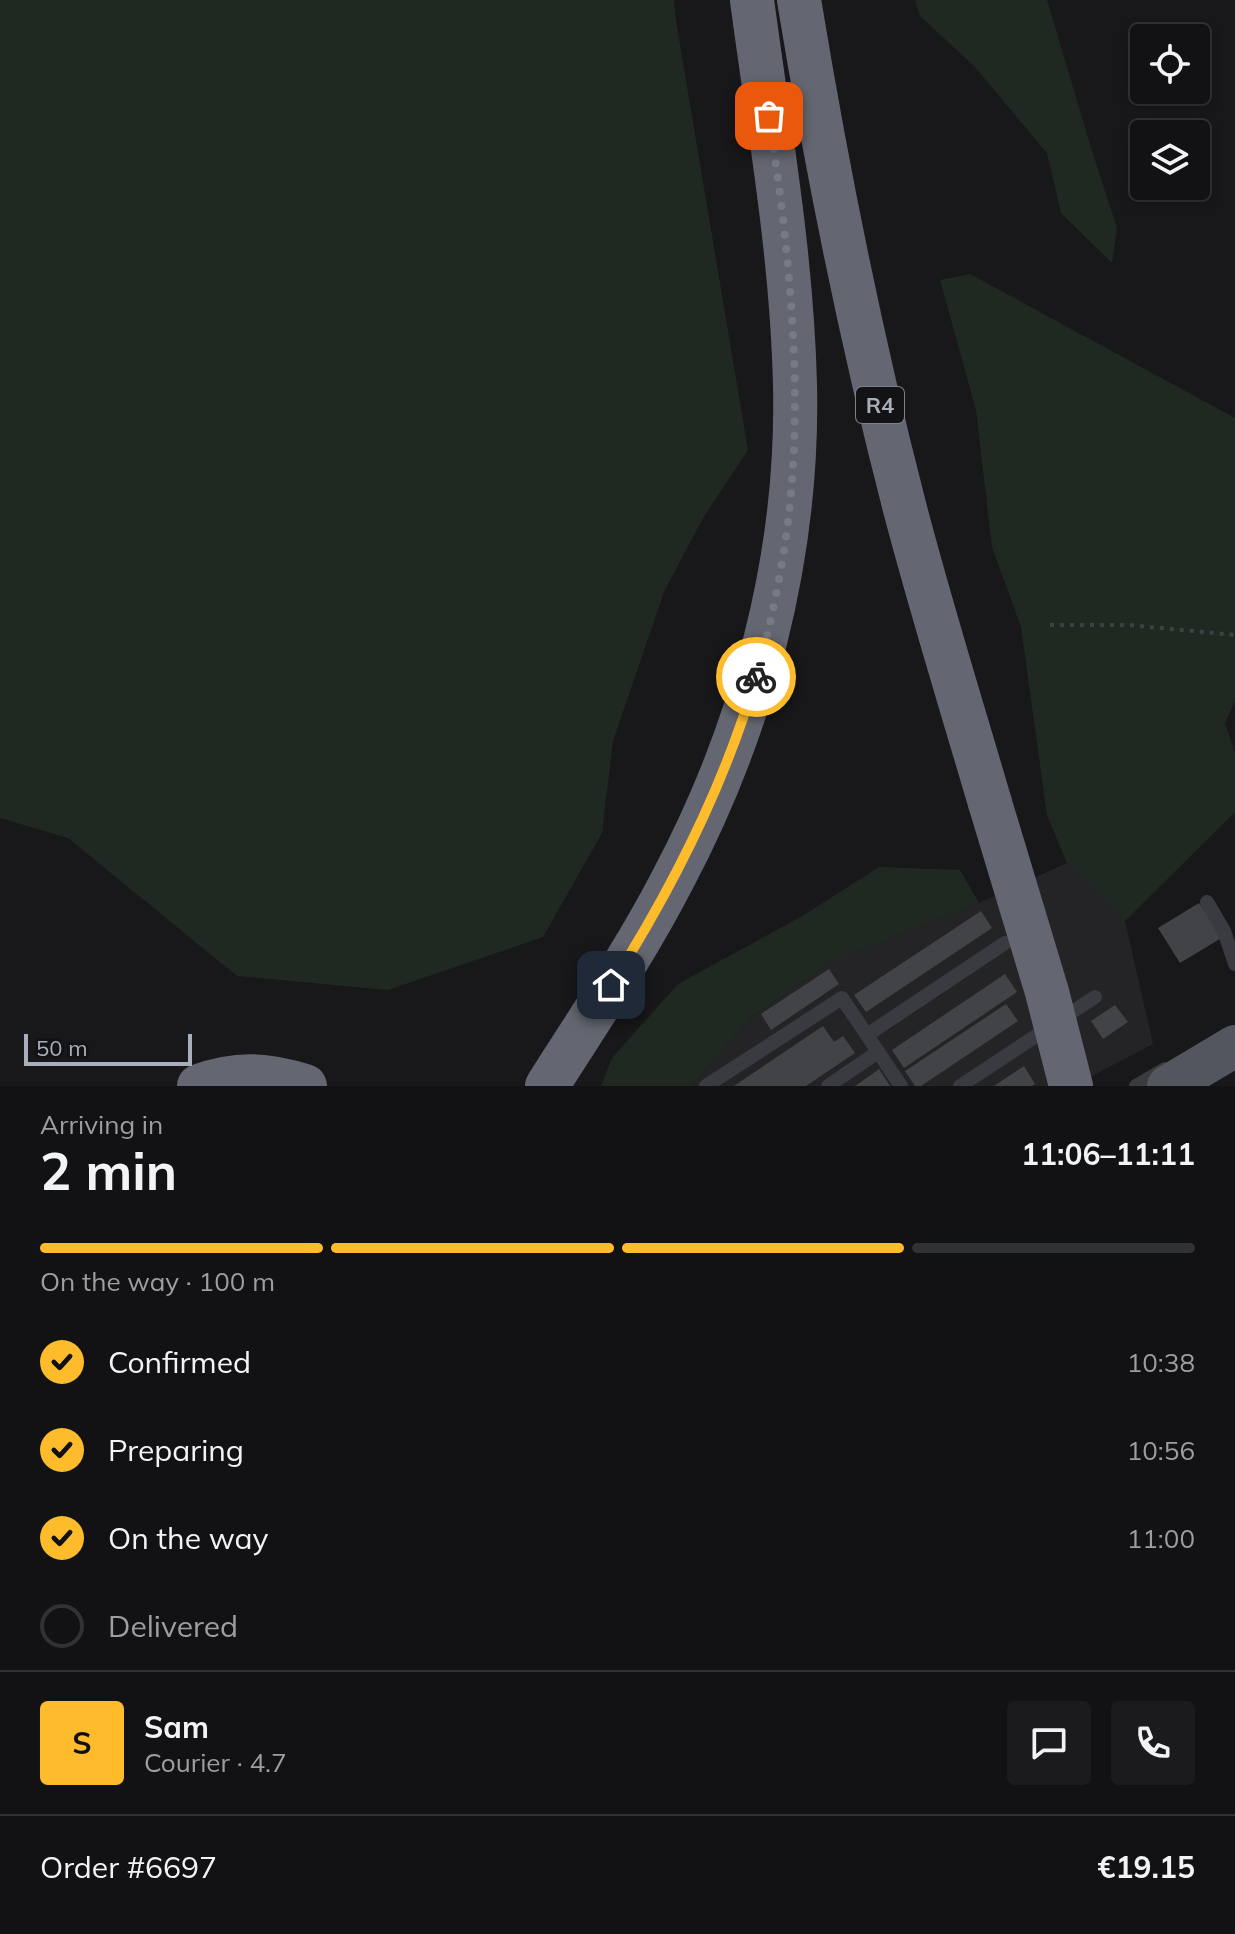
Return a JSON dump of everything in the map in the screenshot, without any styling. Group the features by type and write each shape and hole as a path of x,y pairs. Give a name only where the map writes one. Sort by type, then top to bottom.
{"highway":[{"path":"547,1086 639,940 698,831 749,700 765,646 779,578 790,505 794,447 792,305 752,0"},
{"name":"R4","path":"799,0 839,225 868,358 912,533 1047,992 1071,1086"},
{"path":"199,1086 237,1076 258,1076 305,1086"}],"lane":[{"path":"1207,902 1224,931 1235,964"},
{"path":"867,1035 1005,943"},
{"path":"960,1086 1095,997"},
{"path":"706,1086 842,998 901,1086"},
{"path":"828,1086 878,1052"},
{"path":"1136,1086 1203,1056"}],"path":[{"path":"1050,625 1129,625 1235,635"}],"shaded area":[{"path":"0,0 674,0 748,450 703,518 664,592 613,741 602,833 543,937 388,990 237,976 68,838 0,818"},
{"path":"915,0 1047,0 1117,228 1112,263 1061,213 1047,153 974,66 920,16"},
{"path":"970,274 1235,418 1235,701 1225,723 1235,752 1235,812 1125,921 1067,863 1047,815 1021,627 992,547 976,410 940,280"},
{"path":"1067,863 1125,921 1153,1044 1073,1086 691,1086 753,1015 835,959 979,903"},
{"path":"879,867 960,870 979,903 834,960 753,1015 691,1086 601,1086 612,1058 678,984 804,915"}],"building":[{"path":"1199,903 1223,937 1180,963 1158,928"},
{"path":"981,911 992,928 866,1012 854,995"},
{"path":"829,969 839,984 771,1030 761,1014"},
{"path":"1005,974 1017,992 904,1068 892,1050"},
{"path":"1006,1004 1018,1021 921,1086 915,1086 905,1071"},
{"path":"1115,1005 1128,1022 1103,1039 1091,1021"},
{"path":"823,1026 834,1042 843,1036 855,1053 806,1086 734,1086"},
{"path":"1024,1066 1035,1084 1032,1086 994,1086"},
{"path":"879,1069 890,1086 855,1086 868,1077"}],"way so far":[{"path":"756,677 779,578 790,505 794,447 792,305 769,116"}],"route":[{"path":"611,985 651,920 698,831 726,765 756,677"}]}
